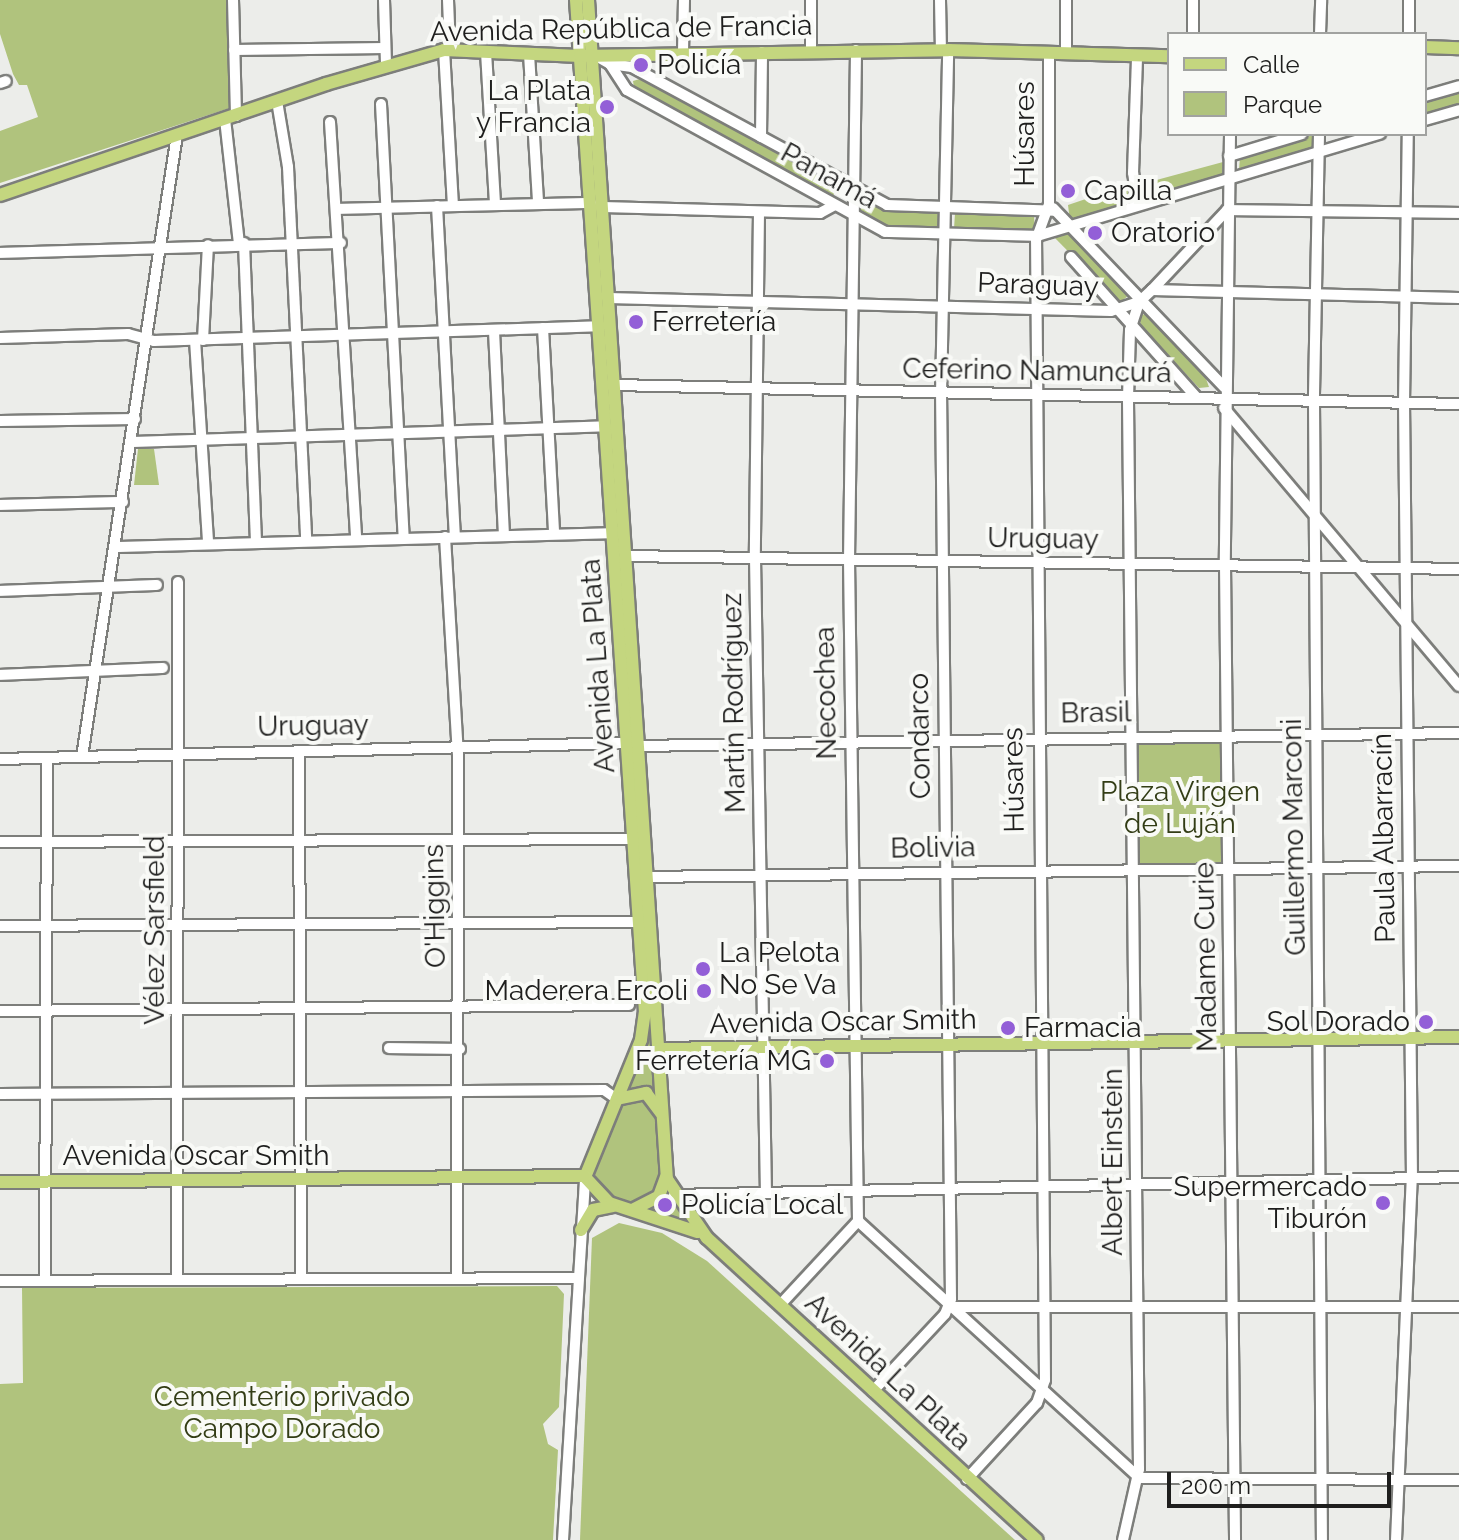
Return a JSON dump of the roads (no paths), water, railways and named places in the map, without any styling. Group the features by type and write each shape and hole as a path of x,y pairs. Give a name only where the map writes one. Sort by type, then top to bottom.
{"main road":[{"name":"Avenida La Plata","path":"576,0 608,298 626,556 633,839 644,1025 585,1177 595,1194 620,1207 707,1238"},
{"name":"Avenida La Plata","path":"588,0 594,56 598,326 613,533 647,877 666,1173 674,1195 707,1238 1037,1540"},
{"path":"1427,47 1459,48"},
{"name":"Avenida República de Francia","path":"0,195 386,65 447,50 580,56 944,50 1167,56"},
{"name":"Avenida Oscar Smith","path":"659,1049 1459,1037"},
{"path":"617,1099 646,1093 659,1106 664,1121"},
{"path":"581,1230 593,1210 656,1199 666,1173"},
{"name":"Avenida Oscar Smith","path":"0,1182 585,1177"}],"street":[{"path":"233,0 230,118 242,243 256,542"},
{"path":"384,0 386,65"},
{"path":"448,0 453,205"},
{"path":"683,52 684,0"},
{"path":"811,0 811,51"},
{"name":"Condarco","path":"940,0 944,50 945,234 941,394 952,1190 950,1307"},
{"name":"Húsares","path":"1066,0 1066,53"},
{"path":"1193,0 1193,32"},
{"path":"1320,32 1321,0"},
{"path":"1409,0 1409,32"},
{"path":"234,50 385,48"},
{"name":"Necochea","path":"856,50 850,304 849,560 858,1221"},
{"path":"486,52 495,204"},
{"path":"761,137 762,52"},
{"name":"Húsares","path":"1043,1393 1043,1043 1036,738 1036,308 1037,236 1050,209 1049,53"},
{"path":"529,54 538,203"},
{"name":"Panamá","path":"594,56 610,64 632,67 887,205 1050,209"},
{"path":"1137,56 1133,173 1137,204"},
{"name":"Panamá","path":"610,64 627,90 852,217 885,232 1037,236 1374,136"},
{"path":"1427,95 1459,86"},
{"path":"277,101 292,243 306,541"},
{"path":"381,104 389,207 404,537"},
{"path":"1427,119 1459,110"},
{"path":"330,122 339,209 356,539"},
{"path":"82,757 133,442 177,135"},
{"name":"Madame Curie","path":"1230,136 1224,398 1235,1540"},
{"path":"1229,156 1295,136"},
{"name":"Guillermo Marconi","path":"1319,136 1314,403 1323,1179 1322,1540"},
{"name":"Paula Albarracín","path":"1396,1540 1412,1179 1404,404 1408,136"},
{"path":"339,209 538,203 820,213 833,206"},
{"name":"O'Higgins","path":"437,206 449,433 457,747 460,1007 457,1276"},
{"path":"1050,209 1155,319 1224,398 1459,686"},
{"path":"1227,210 1459,213"},
{"name":"Paraguay","path":"608,298 1120,310 1139,302 1152,290 1227,210"},
{"name":"Martín Rodríguez","path":"759,212 755,558 766,1193"},
{"path":"0,253 242,243 341,243"},
{"path":"208,245 199,340 208,543"},
{"path":"1071,257 1196,397"},
{"path":"1152,290 1459,298"},
{"name":"Albert Einstein","path":"1123,1540 1139,1478 1128,398 1131,323 1139,302"},
{"path":"0,338 128,334 147,339 199,340 598,326"},
{"path":"543,328 554,534"},
{"path":"494,331 504,535"},
{"name":"Ceferino Namuncurá","path":"614,385 1459,404"},
{"path":"0,421 135,419"},
{"path":"133,442 300,439 606,426"},
{"path":"0,505 123,502"},
{"path":"115,547 613,533"},
{"name":"Uruguay","path":"626,556 1459,569"},
{"name":"Vélez Sarsfield","path":"177,1279 181,754 178,582"},
{"path":"0,591 157,585"},
{"path":"0,675 163,668"},
{"name":"Brasil","path":"633,744 1459,733"},
{"name":"Uruguay","path":"0,759 47,761 181,754 633,744"},
{"path":"299,751 301,1278"},
{"path":"45,1280 47,761"},
{"path":"0,842 633,839"},
{"name":"Bolivia","path":"647,877 1459,866"},
{"path":"0,926 639,922"},
{"path":"0,1011 629,1005"},
{"path":"389,1048 460,1049"},
{"path":"0,1094 604,1090 617,1099"},
{"path":"563,1540 585,1177"},
{"path":"674,1195 1459,1177"},
{"path":"780,1305 858,1221 1139,1478 1459,1480"},
{"path":"0,1281 457,1276 578,1278"},
{"path":"873,1391 950,1307 1459,1307"},
{"path":"967,1479 1043,1393"}],"place":[{"name":"Policía","path":"641,65"},
{"name":"La Plata y Francia","path":"607,107"},
{"name":"Capilla","path":"1068,191"},
{"name":"Oratorio","path":"1095,233"},
{"name":"Ferretería","path":"636,322"},
{"name":"La Pelota No Se Va","path":"703,969"},
{"name":"Maderera Ercoli","path":"704,991"},
{"name":"Sol Dorado","path":"1426,1022"},
{"name":"Farmacia","path":"1008,1028"},
{"name":"Ferretería MG","path":"827,1061"},
{"name":"Supermercado Tiburón","path":"1383,1203"},
{"name":"Policía Local","path":"665,1205"}],"park label":[{"name":"Plaza Virgen de Luján","path":"1180,808"},
{"name":"Cementerio privado Campo Dorado","path":"282,1413"}]}
